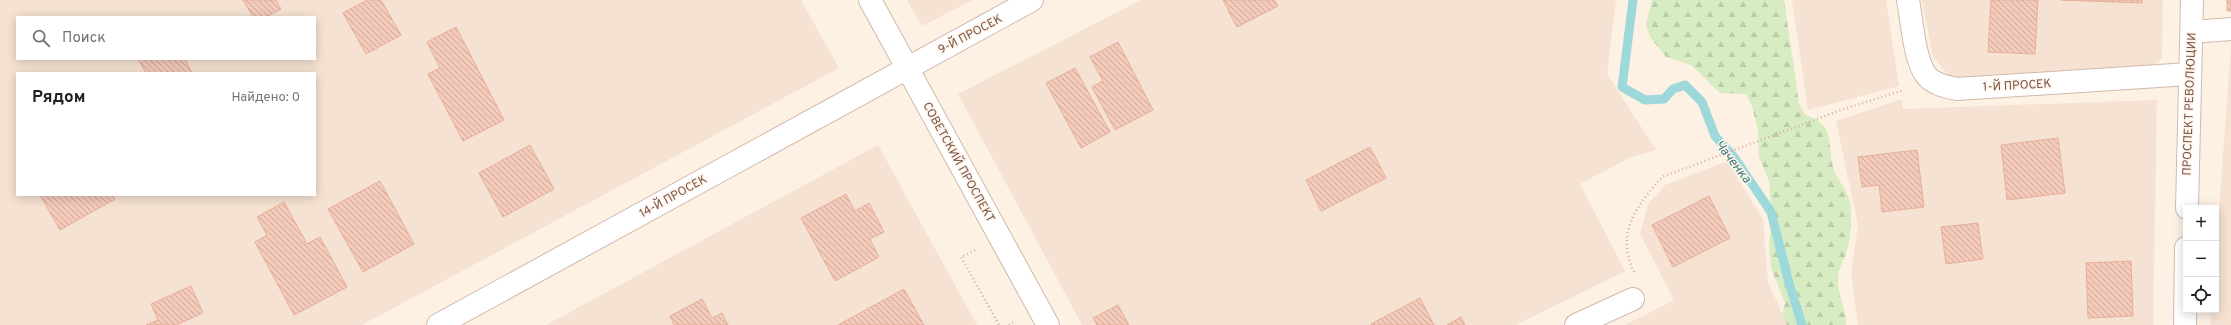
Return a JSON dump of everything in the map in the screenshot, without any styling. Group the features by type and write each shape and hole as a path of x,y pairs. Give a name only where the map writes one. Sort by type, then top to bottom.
{"street":[{"name":"СОВЕТСКИЙ ПРОСПЕКТ","path":"870,0 1048,325"},
{"name":"9-Й ПРОСЕК","path":"907,67 1032,0"},
{"path":"1908,0 1918,56 1926,75"},
{"name":"ПРОСПЕКТ РЕВОЛЮЦИИ","path":"2187,205 2189,74 2192,32 2192,0"},
{"path":"2192,32 2231,29"},
{"name":"14-Й ПРОСЕК","path":"438,325 907,67"},
{"name":"1-Й ПРОСЕК","path":"1926,75 1942,86 1956,88 2189,74"},
{"path":"2185,325 2186,277"},
{"path":"1576,325 1633,298"}],"path":[{"path":"1633,298 1637,278 1628,260 1626,232 1642,200 1662,177 1844,109 1903,91 1926,75"},
{"path":"999,325 961,257 1000,236"}],"shaded area":[{"path":"0,0 801,0 839,68 362,325 0,325"},
{"path":"907,0 973,0 922,26"},
{"path":"1141,0 1616,0 1607,74 1656,150 1631,157 1580,184 1625,271 1516,325 1082,325 958,94"},
{"path":"1792,0 1886,0 1899,86 1808,110"},
{"path":"1922,0 2163,0 2162,58 2152,66 1953,81 1933,57"},
{"path":"2231,47 2231,325 2210,325 2212,313 2219,313 2219,209"},
{"path":"1902,99 1903,109 2157,100 2153,325 1858,325 1851,274 1858,225 1836,121"},
{"path":"878,145 977,325 546,325"},
{"path":"1727,161 1763,219 1768,282 1787,325 1625,325 1674,300 1640,234 1648,204 1665,185"}],"green space":[{"path":"1652,0 1784,0 1799,103 1805,115 1814,118 1825,127 1828,133 1833,168 1850,202 1851,221 1849,242 1838,277 1846,325 1787,325 1782,315 1785,303 1771,268 1769,243 1772,219 1769,181 1759,157 1758,131 1752,106 1746,94 1720,93 1691,65 1666,57 1650,37 1646,25"}],"building":[{"path":"243,0 276,0 281,9 268,16 252,16"},
{"path":"367,0 381,0 401,35 366,54 343,13"},
{"path":"1223,0 1274,0 1278,6 1237,27"},
{"path":"1991,0 2038,0 2035,54 1988,52"},
{"path":"2061,0 2142,0 2142,3"},
{"path":"2227,0 2231,0 2231,11 2227,11"},
{"path":"456,27 504,120 463,141 428,74 440,68 427,42"},
{"path":"1118,42 1153,110 1115,130 1092,87 1103,81 1090,57"},
{"path":"139,60 186,60 192,72 145,72"},
{"path":"1075,68 1110,132 1081,148 1046,83"},
{"path":"2058,138 2065,193 2007,200 2001,145"},
{"path":"530,145 554,189 503,217 479,173"},
{"path":"1370,147 1386,178 1321,211 1306,180"},
{"path":"1917,150 1924,207 1882,212 1879,185 1862,187 1858,157"},
{"path":"380,181 414,244 363,272 328,209"},
{"path":"846,194 855,211 869,203 884,232 870,239 879,257 835,281 801,218"},
{"path":"41,196 113,196 115,199 60,230"},
{"path":"1709,196 1730,238 1673,267 1652,225"},
{"path":"284,202 307,244 320,237 347,287 294,315 255,242 267,235 257,217"},
{"path":"1978,223 1983,259 1946,264 1941,227"},
{"path":"2131,261 2133,316 2088,318 2086,263"},
{"path":"191,286 203,313 176,325 146,325 158,320 151,304"},
{"path":"904,289 924,325 838,325"},
{"path":"1420,298 1434,325 1371,325 1371,324"},
{"path":"702,299 712,318 722,313 728,325 674,325 670,316"},
{"path":"1118,305 1129,325 1097,325 1093,318"},
{"path":"1461,317 1465,325 1447,325"}],"waterway":[{"name":"Чаченка","path":"1633,0 1622,87 1645,100 1664,99 1673,89 1685,85 1702,102 1715,136 1734,157 1771,212 1789,283 1802,325"}]}
